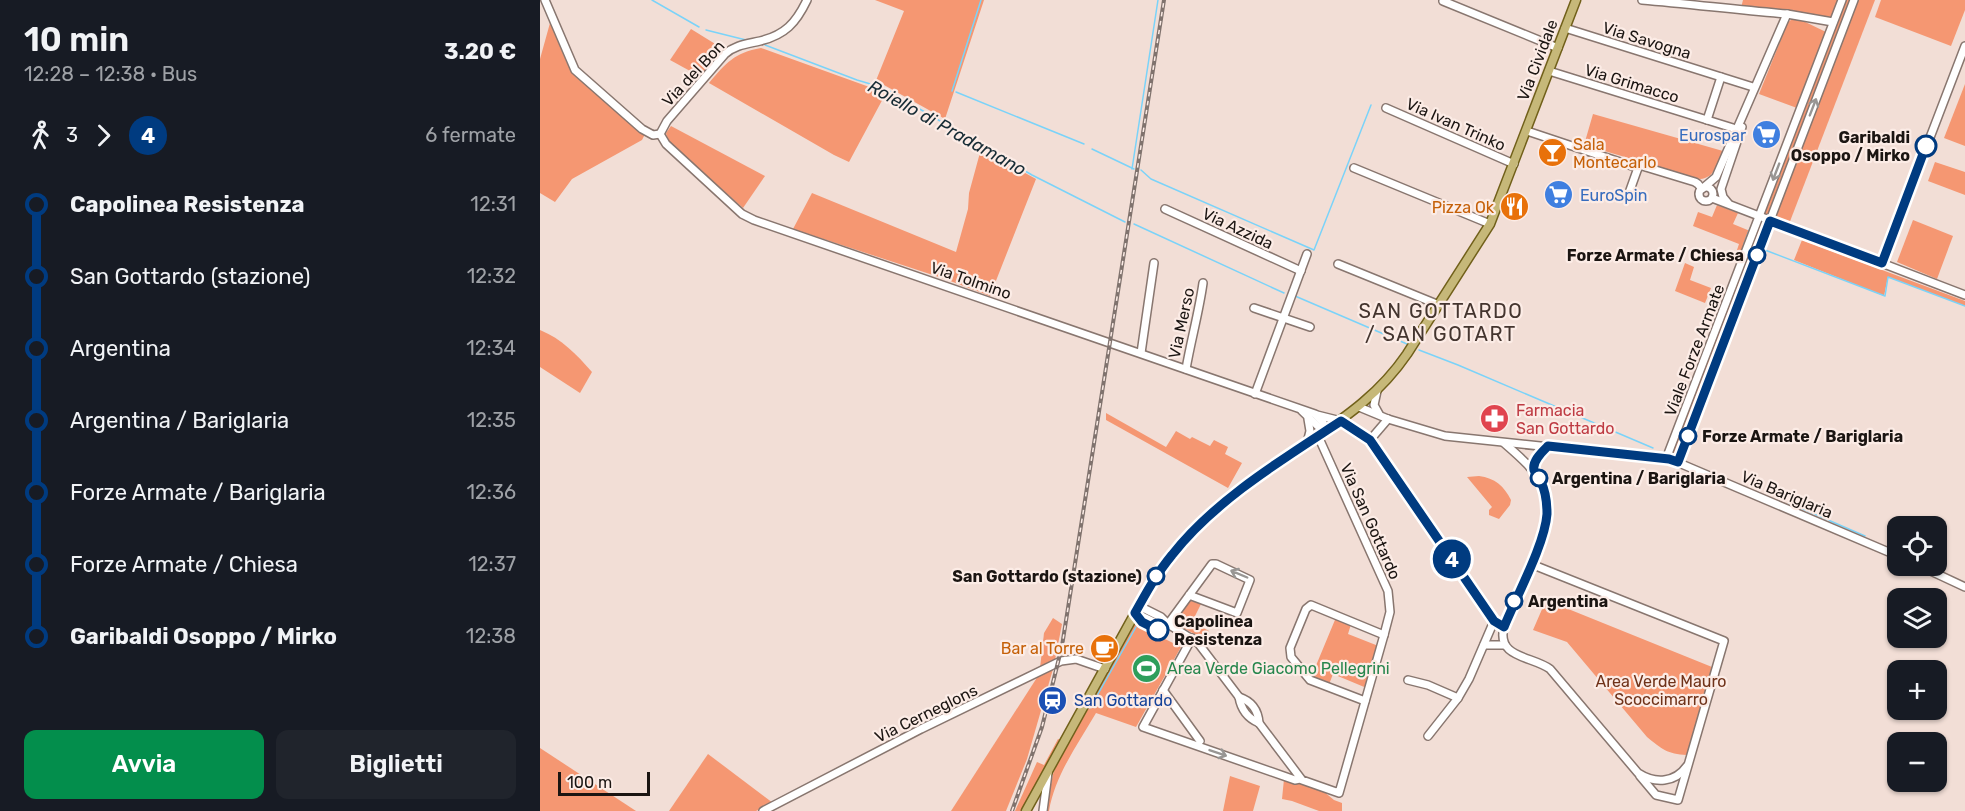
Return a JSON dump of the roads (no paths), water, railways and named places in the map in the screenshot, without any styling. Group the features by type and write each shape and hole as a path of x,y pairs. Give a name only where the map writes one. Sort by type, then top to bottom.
{"main road":[{"name":"Via Cividale","path":"1026,811 1137,610 1165,564 1200,524 1228,500 1359,407 1401,363 1490,224 1576,0"}],"street":[{"path":"545,0 575,70 642,129 653,135 660,134"},
{"name":"Via del Bon","path":"660,134 667,121 725,54 734,47 771,38 789,28 796,21 807,0"},
{"path":"1642,0 1786,14 1833,22"},
{"name":"Viale Forze Armate","path":"1666,459 1842,0"},
{"path":"1443,1 1558,48"},
{"name":"Viale Forze Armate","path":"1678,462 1853,1"},
{"path":"1786,14 1716,177 1702,188 1699,193 1701,199 1707,201 1712,198 1965,295"},
{"name":"Via Savogna","path":"1565,28 1754,88"},
{"path":"1882,263 1965,46"},
{"name":"Via Grimacco","path":"1549,71 1733,128"},
{"path":"1707,120 1721,77"},
{"path":"1732,206 1724,199 1720,189 1754,88"},
{"name":"Via Ivan Trinko","path":"1386,108 1514,164"},
{"path":"1527,131 1638,168"},
{"name":"Via Tolmino","path":"660,134 663,142 742,214 754,220 1141,353 1311,415 1341,421 1370,440"},
{"path":"1629,193 1639,165 1695,182 1702,188"},
{"path":"1354,168 1490,224"},
{"name":"Via Azzida","path":"1165,209 1300,271"},
{"path":"1255,394 1307,254"},
{"path":"1141,353 1154,263"},
{"path":"1338,264 1438,305"},
{"name":"Via Merso","path":"1186,369 1193,332 1198,319 1203,283"},
{"path":"1254,308 1310,327"},
{"path":"1378,389 1374,405 1384,417 1370,440 1494,621 1504,627"},
{"name":"Via Bariglaria","path":"1359,407 1435,435 1678,462 1887,551"},
{"path":"1307,443 1311,415"},
{"name":"Via Tolmino","path":"1311,415 1321,434"},
{"name":"Via San Gottardo","path":"1300,779 1339,793 1390,612 1388,591 1321,434"},
{"path":"1503,442 1534,470 1545,492 1546,515 1545,527 1504,627 1502,635 1505,645 1512,652 1550,669 1656,795 1678,800 1724,641 1531,564"},
{"path":"1522,459 1520,451 1531,444 1537,457"},
{"path":"1534,470 1537,457 1548,446"},
{"path":"1168,624 1189,595 1213,564 1250,580 1239,612 1236,613 1189,595"},
{"path":"1941,576 1965,587"},
{"path":"1365,701 1306,677 1291,657 1290,648 1306,609 1311,605 1384,635"},
{"path":"1137,610 1158,624 1168,624 1192,638 1201,646 1239,697 1248,700 1258,714 1259,723 1300,779 1295,780 1143,726 1192,638"},
{"path":"1428,736 1469,680 1494,621"},
{"path":"1484,645 1505,645"},
{"name":"Via Cerneglons","path":"763,811 921,729 1061,661 1076,659 1105,669"},
{"path":"1408,680 1428,685 1458,698"},
{"path":"1163,690 1200,741"},
{"path":"1638,773 1652,780 1666,780 1680,774 1687,766"},
{"name":"Via Cividale","path":"1043,811 1049,768"}],"waterway":[{"name":"Roiello di Pradamano","path":"652,0 699,27"},
{"path":"952,91 981,0"},
{"path":"1132,169 1158,0"},
{"name":"Roiello di Pradamano","path":"706,30 746,40"},
{"name":"Roiello di Pradamano","path":"765,45 884,88 1032,175 1125,222"},
{"path":"956,92 1084,144"},
{"path":"1141,170 1151,179 1314,250 1371,105"},
{"path":"1092,149 1134,169"},
{"name":"Roiello di Pradamano","path":"1134,224 1284,293"},
{"path":"1744,244 1750,228"},
{"path":"1765,250 1885,296 1888,277 1965,306"},
{"name":"Roiello di Pradamano","path":"1295,296 1407,344"},
{"name":"Roiello di Pradamano","path":"1419,350 1653,448"},
{"name":"Roiello di Pradamano","path":"1789,503 1865,536"},
{"path":"1090,708 1136,627"}],"railway":[{"path":"1012,811 1042,727 1062,646 1164,0"}],"place":[{"name":"Eurospar","path":"1767,135"},
{"name":"Garibaldi Osoppo / Mirko","path":"1926,146"},
{"name":"Sala Montecarlo","path":"1552,153"},
{"name":"EuroSpin","path":"1559,195"},
{"name":"Pizza Ok","path":"1515,207"},
{"name":"Forze Armate / Chiesa","path":"1757,255"},
{"name":"Farmacia San Gottardo","path":"1495,419"},
{"name":"Forze Armate / Bariglaria","path":"1688,436"},
{"name":"Argentina / Bariglaria","path":"1539,478"},
{"name":"San Gottardo (stazione)","path":"1156,576"},
{"name":"Argentina","path":"1514,601"},
{"name":"Capolinea Resistenza","path":"1158,630"},
{"name":"Bar al Torre","path":"1105,648"},
{"name":"Area Verde Giacomo Pellegrini","path":"1146,668"},
{"name":"San Gottardo","path":"1053,700"}],"district":[{"name":"SAN GOTTARDO / SAN GOTART","path":"1441,322"}],"park label":[{"name":"Area Verde Mauro Scoccimarro","path":"1661,690"}]}
